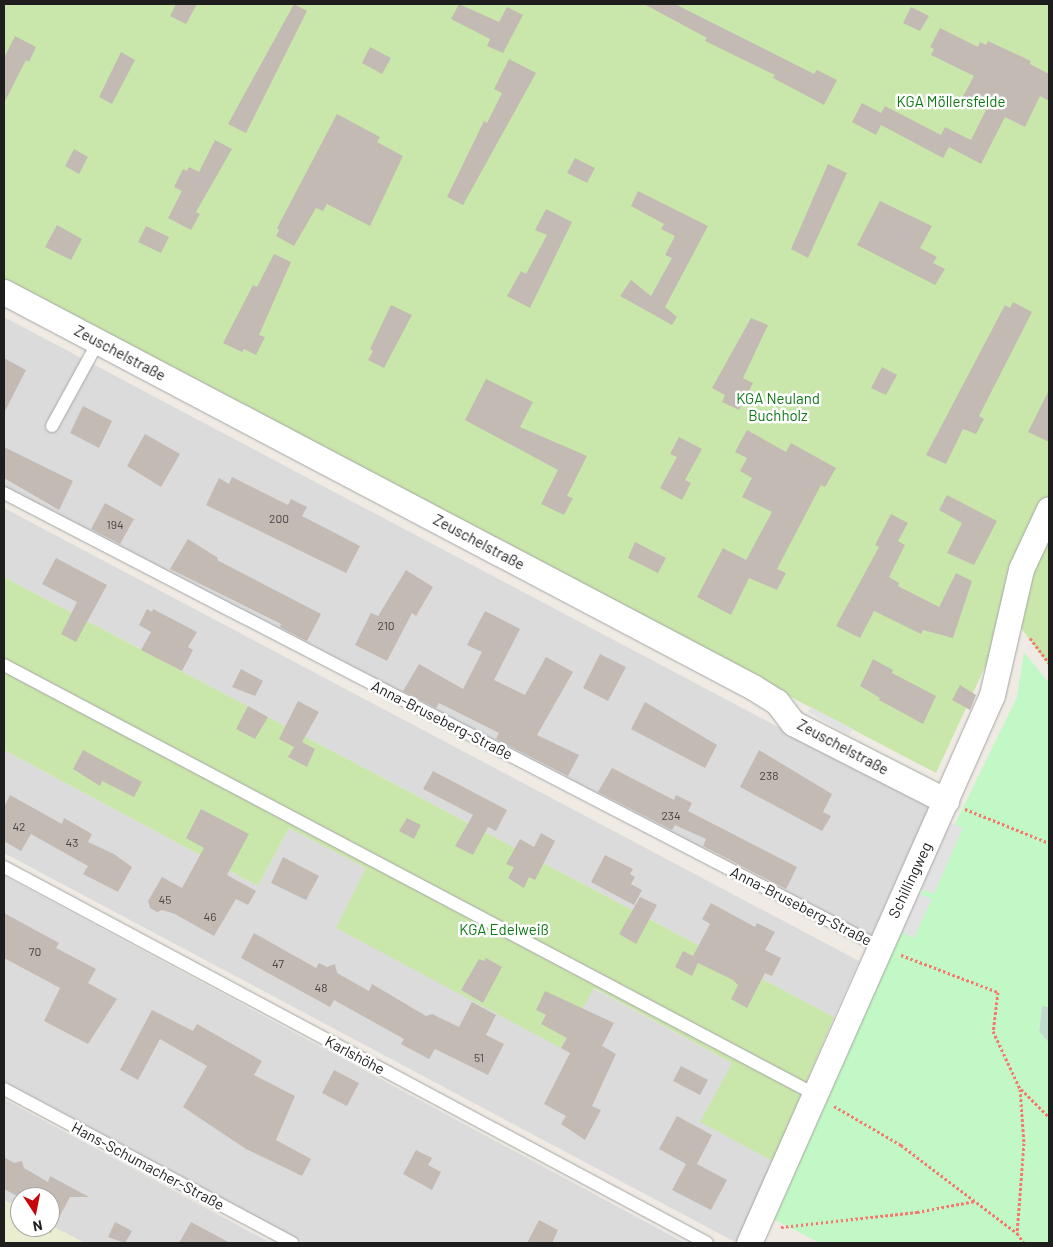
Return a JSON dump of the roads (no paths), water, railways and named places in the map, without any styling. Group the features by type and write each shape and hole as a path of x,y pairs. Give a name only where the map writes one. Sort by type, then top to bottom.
{"street":[{"name":"Zeuschelstraße","path":"4,292 753,687 776,702 794,723 946,801"},
{"name":"Schillingweg","path":"752,1236 992,695 1021,569 1049,508"}],"lane":[{"path":"52,426 98,342"},
{"name":"Anna-Bruseberg-Straße","path":"4,493 880,947"},
{"path":"4,665 816,1095"},
{"name":"Karlshöhe","path":"4,867 707,1243"},
{"name":"Hans-Schumacher-Straße","path":"4,1089 292,1243"}],"park label":[{"name":"KGA Möllersfelde","path":"951,102"},
{"name":"KGA Neuland Buchholz","path":"778,406"},
{"name":"KGA Edelweiß","path":"504,930"}]}
